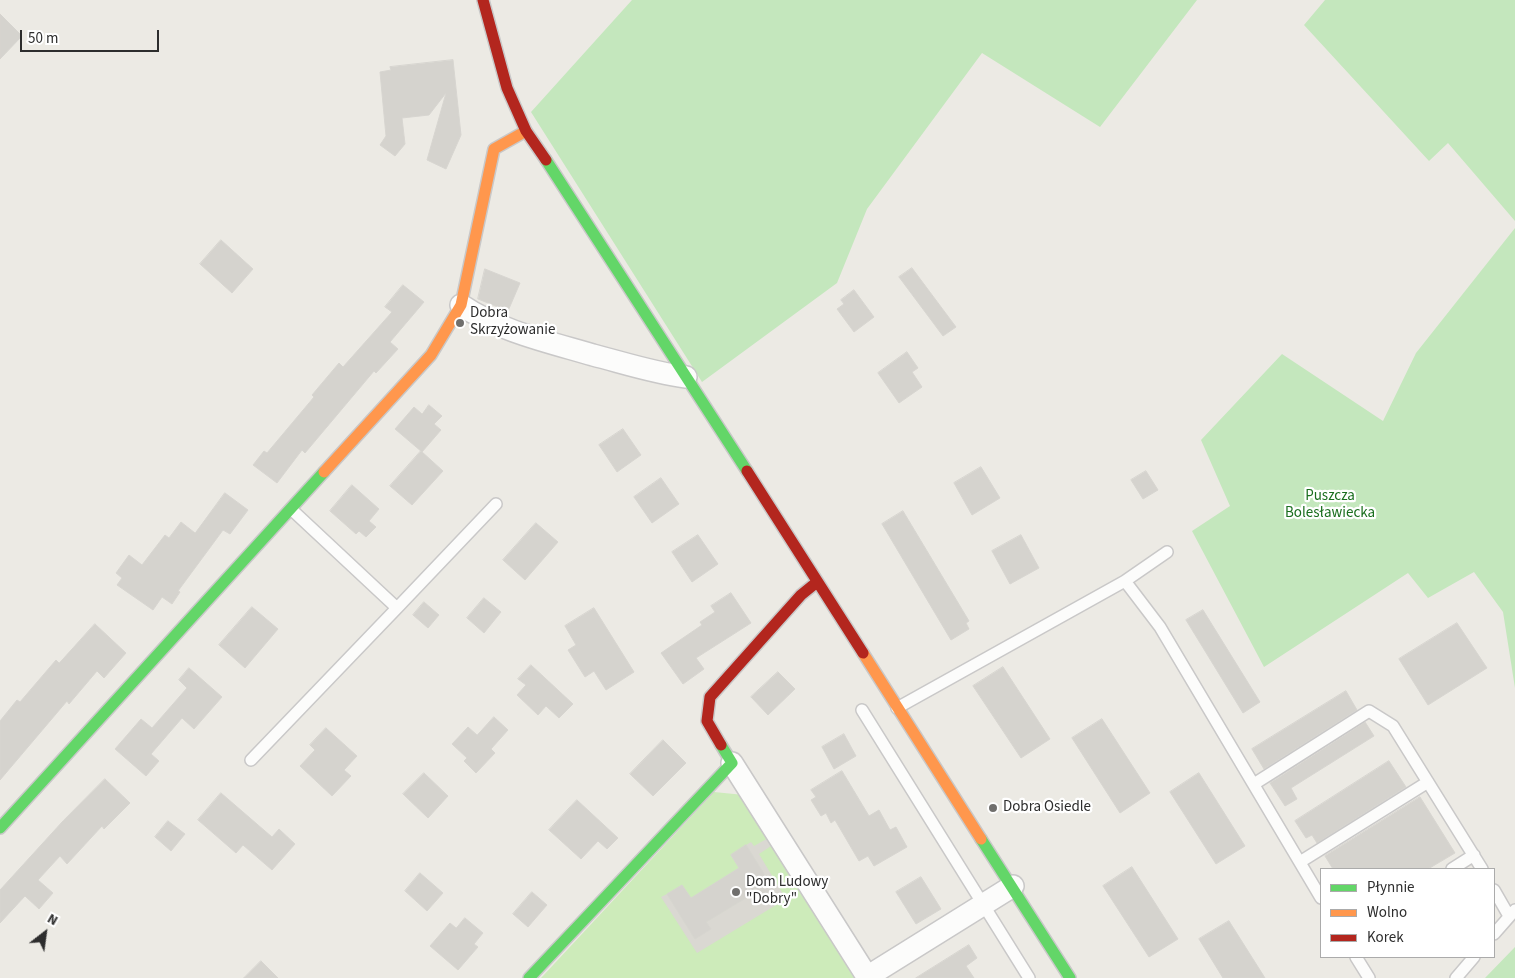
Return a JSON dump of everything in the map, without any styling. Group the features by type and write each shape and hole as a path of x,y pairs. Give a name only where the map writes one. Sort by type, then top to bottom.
{"street":[{"path":"483,0 507,88 526,131 567,190 1070,978"},
{"path":"0,828 431,356 461,305 494,149 526,131"},
{"path":"461,305 478,317 551,343 662,374 686,377"},
{"path":"817,582 801,595 710,697 707,721 868,977 1013,886"},
{"path":"529,978 732,763"}],"lane":[{"path":"251,760 496,504"},
{"path":"291,509 397,608"},
{"path":"897,708 1125,581 1167,552"},
{"path":"1125,581 1160,627 1320,896"},
{"path":"862,710 1029,978"},
{"path":"1254,784 1369,711 1393,726 1481,868"},
{"path":"1300,862 1428,782"},
{"path":"1454,868 1474,855"},
{"path":"1495,891 1512,913 1495,933"},
{"path":"1357,958 1369,978"},
{"path":"1456,978 1473,958"}],"green space":[{"path":"632,0 1197,0 1100,127 982,53 867,209 837,283 702,382 531,112"},
{"path":"1325,0 1515,0 1515,221 1448,143 1429,161 1304,25"},
{"name":"Puszcza Bolesławiecka","path":"1515,228 1515,688 1503,612 1474,572 1428,598 1408,573 1264,667 1192,531 1230,506 1201,440 1282,354 1383,421 1416,353"},
{"path":"714,792 744,795 857,978 541,978"},
{"path":"1515,947 1515,978 1485,978"}],"shaded area":[{"path":"770,837 774,844 759,854 786,899 697,953 661,897 667,894 695,939 710,929 706,922 754,893 759,900 774,890 746,845 751,842 754,846"}],"building":[{"path":"0,14 22,36 0,59"},
{"path":"453,60 461,135 446,169 427,160 446,93 429,115 402,118 405,144 395,156 380,145 386,136 380,72 391,70 390,67"},
{"path":"221,240 253,269 232,293 200,264"},
{"path":"912,268 956,327 943,336 899,277"},
{"path":"485,269 520,283 508,311 478,299"},
{"path":"403,285 424,302 390,342 398,349 376,373 374,371 305,453 302,450 277,483 253,465 264,451 267,453 314,397 312,395 339,363 343,367 392,312 385,307"},
{"path":"854,290 874,317 854,332 837,309 844,304 841,300"},
{"path":"907,352 918,368 912,372 922,387 899,403 878,373"},
{"path":"429,405 442,416 434,424 441,430 422,452 395,429 414,407 422,414"},
{"path":"623,429 641,455 617,472 599,445"},
{"path":"421,451 443,471 412,505 390,486"},
{"path":"981,467 1000,498 972,515 954,483"},
{"path":"1146,471 1158,490 1143,499 1131,480"},
{"path":"661,478 679,504 652,523 634,497"},
{"path":"352,485 379,509 369,521 376,527 366,537 359,531 356,534 330,511"},
{"path":"225,493 248,510 230,534 223,530 178,591 180,592 172,604 162,597 153,610 117,585 122,578 116,573 129,555 142,565 165,535 169,538 181,522 195,533"},
{"path":"903,511 969,621 966,623 969,629 951,640 882,524"},
{"path":"536,523 558,542 525,580 503,560"},
{"path":"698,535 718,564 692,582 672,552"},
{"path":"1021,535 1039,568 1010,584 992,551"},
{"path":"731,593 751,623 696,658 704,669 683,684 661,653 702,625 700,622 715,612 711,606"},
{"path":"484,598 501,612 484,633 467,618"},
{"path":"424,602 439,615 428,628 413,615"},
{"path":"252,607 278,629 245,668 219,645"},
{"path":"594,608 634,672 606,690 594,671 585,677 568,650 576,645 565,626"},
{"path":"1203,610 1260,702 1243,713 1186,620"},
{"path":"1457,623 1487,668 1428,705 1399,659"},
{"path":"95,624 126,653 104,678 97,671 69,704 67,701 0,780 0,721 17,700 20,702 56,660 59,663"},
{"path":"531,665 573,704 559,718 546,706 538,715 517,695 526,685 518,679"},
{"path":"1003,667 1050,739 1021,758 973,686"},
{"path":"189,668 222,697 194,729 182,718 151,754 159,761 146,776 115,749 141,719 152,728 187,688 179,680"},
{"path":"778,672 795,689 768,715 751,697"},
{"path":"1346,691 1357,710 1264,769 1252,749"},
{"path":"494,717 508,730 491,749 495,753 476,773 464,761 467,758 452,744 468,727 477,735"},
{"path":"1102,719 1150,793 1120,813 1072,738"},
{"path":"1365,722 1374,736 1291,788 1297,799 1285,806 1270,783"},
{"path":"326,728 357,756 344,770 351,776 332,796 300,766 315,750 310,745"},
{"path":"844,734 856,756 834,769 822,747"},
{"path":"663,740 686,763 653,796 630,774"},
{"path":"1389,761 1406,787 1317,843 1312,835 1306,838 1295,821"},
{"path":"842,771 869,816 879,810 890,830 896,827 907,847 874,866 868,856 859,861 835,820 831,823 826,813 821,816 811,800 816,797 811,790"},
{"path":"424,773 448,796 428,818 403,794"},
{"path":"1199,773 1245,846 1216,864 1170,792"},
{"path":"105,779 130,803 104,829 102,826 67,864 60,856 38,880 53,893 39,909 25,896 0,923 0,890 63,821"},
{"path":"221,793 272,837 279,829 295,844 272,870 243,845 236,853 198,820"},
{"path":"1420,797 1455,853 1430,868 1332,868 1325,856"},
{"path":"577,800 618,838 607,849 598,841 581,859 549,830"},
{"path":"168,821 185,834 171,851 155,837"},
{"name":"Dom Ludowy \"Dobry\"","path":"746,845 774,890 759,900 754,893 706,922 711,929 695,939 667,894 682,885 691,898 739,868 731,855"},
{"path":"1132,867 1178,939 1149,957 1103,886"},
{"path":"420,873 443,893 427,911 405,891"},
{"path":"921,877 941,909 916,924 896,892"},
{"path":"532,892 547,905 528,927 513,914"},
{"path":"465,918 483,933 474,944 478,947 458,970 430,946 450,923 456,928"},
{"path":"1229,921 1265,978 1223,978 1199,939"},
{"path":"969,945 977,958 966,966 974,978 916,978"},
{"path":"261,961 278,978 244,978"}],"traffic: fast":[{"path":"546,160 747,471"},
{"path":"0,828 324,472"},
{"path":"529,978 732,763 721,745"},
{"path":"981,839 1070,978"}],"traffic: slow":[{"path":"324,472 431,355 461,305 494,149 526,131"},
{"path":"863,653 981,839"}],"traffic: jam":[{"path":"483,0 507,88 526,131 546,160"},
{"path":"747,471 863,653"},
{"path":"721,745 707,721 710,697 801,595 817,582"}],"place":[{"name":"Dobra Skrzyżowanie","path":"460,323"},
{"name":"Dobra Osiedle","path":"993,808"},
{"name":"Dom Ludowy \"Dobry\"","path":"736,892"}]}
